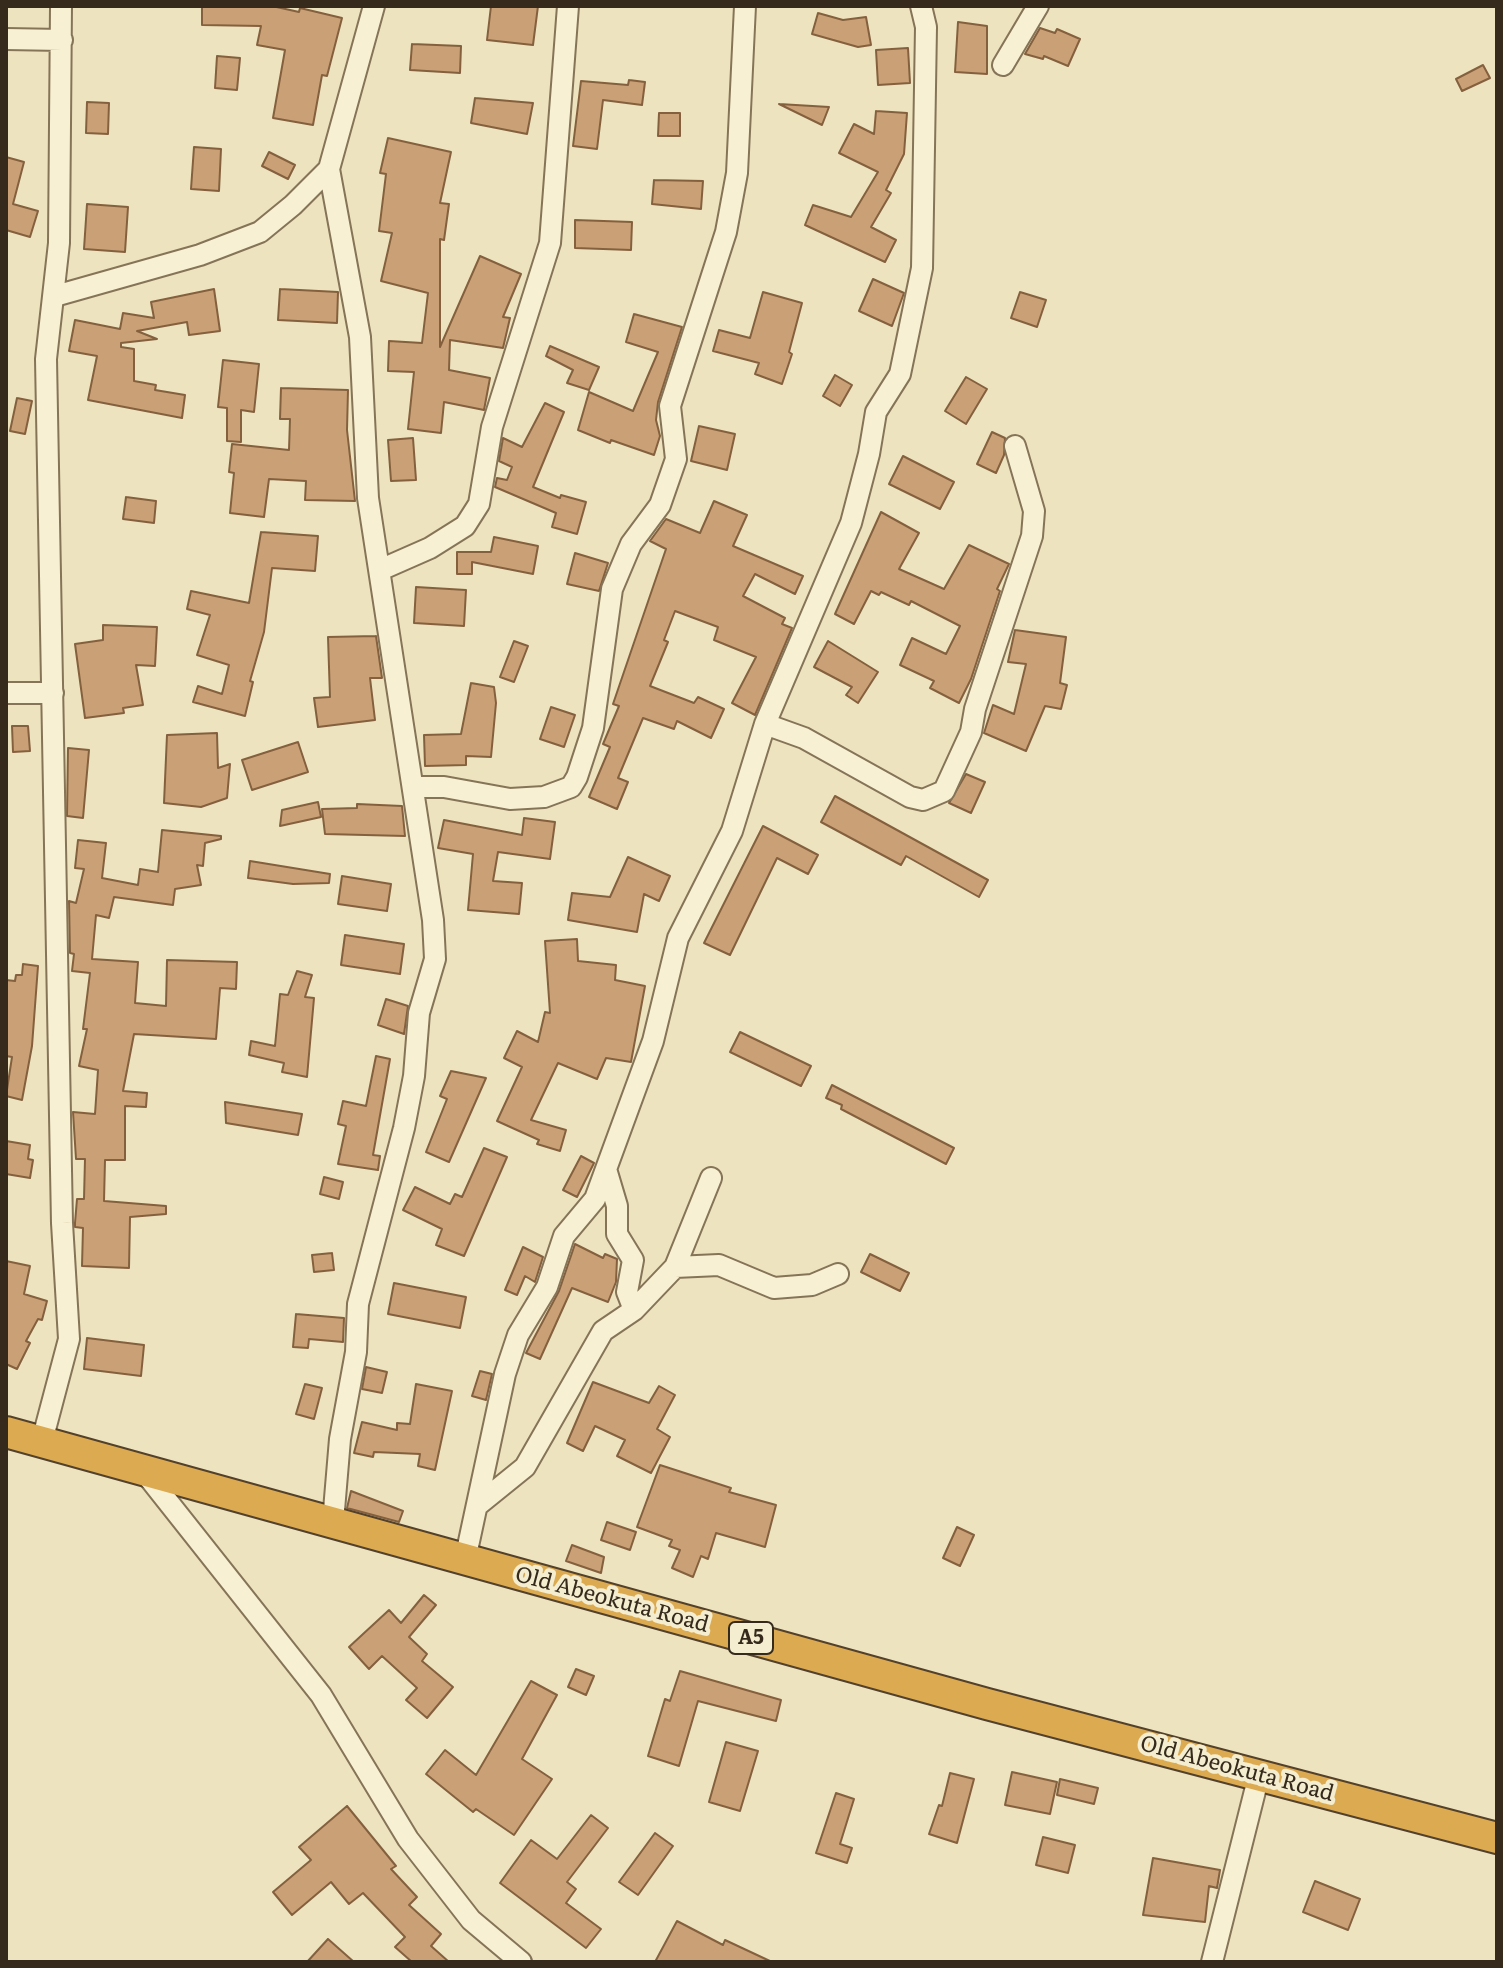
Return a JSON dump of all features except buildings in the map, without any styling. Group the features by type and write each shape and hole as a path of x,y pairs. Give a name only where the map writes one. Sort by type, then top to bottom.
{"highway":[{"name":"Old Abeokuta Road","path":"6,1432 465,1560 1497,1838"}],"street":[{"path":"42,1441 69,1339 61,1208 46,359 60,227 61,6"},
{"path":"333,1522 340,1439 356,1352 358,1304 404,1128 414,1076 419,1013 435,959 413,787 368,498 360,337 329,169 374,6"},
{"path":"380,570 430,548 465,526 479,504 492,427 550,243 568,6"},
{"path":"413,787 444,787 510,799 544,797 571,787 577,777 593,728 612,589 631,544 660,505 676,459 670,406 726,232 737,173 745,6"},
{"path":"465,1560 505,1374 518,1335 547,1287 564,1236 595,1199 653,1041 678,938 732,831 765,724 851,523 876,412 900,374 922,268 926,27 921,6"},
{"path":"1003,65 1038,6"},
{"path":"6,39 62,40"},
{"path":"55,296 200,255 260,232 329,169"},
{"path":"765,724 818,745 910,797 923,800 944,791 971,732 975,709 1032,536 1034,511 1015,446"},
{"path":"6,693 53,693"},
{"path":"606,1169 617,1206 617,1234 633,1260 627,1292 634,1310"},
{"path":"478,1505 525,1467 603,1331 634,1310 675,1267 711,1178"},
{"path":"675,1267 719,1265 774,1288 812,1285 838,1274"},
{"path":"142,1469 321,1695 408,1839 471,1920 521,1962"},
{"path":"1212,1962 1259,1775"}]}
